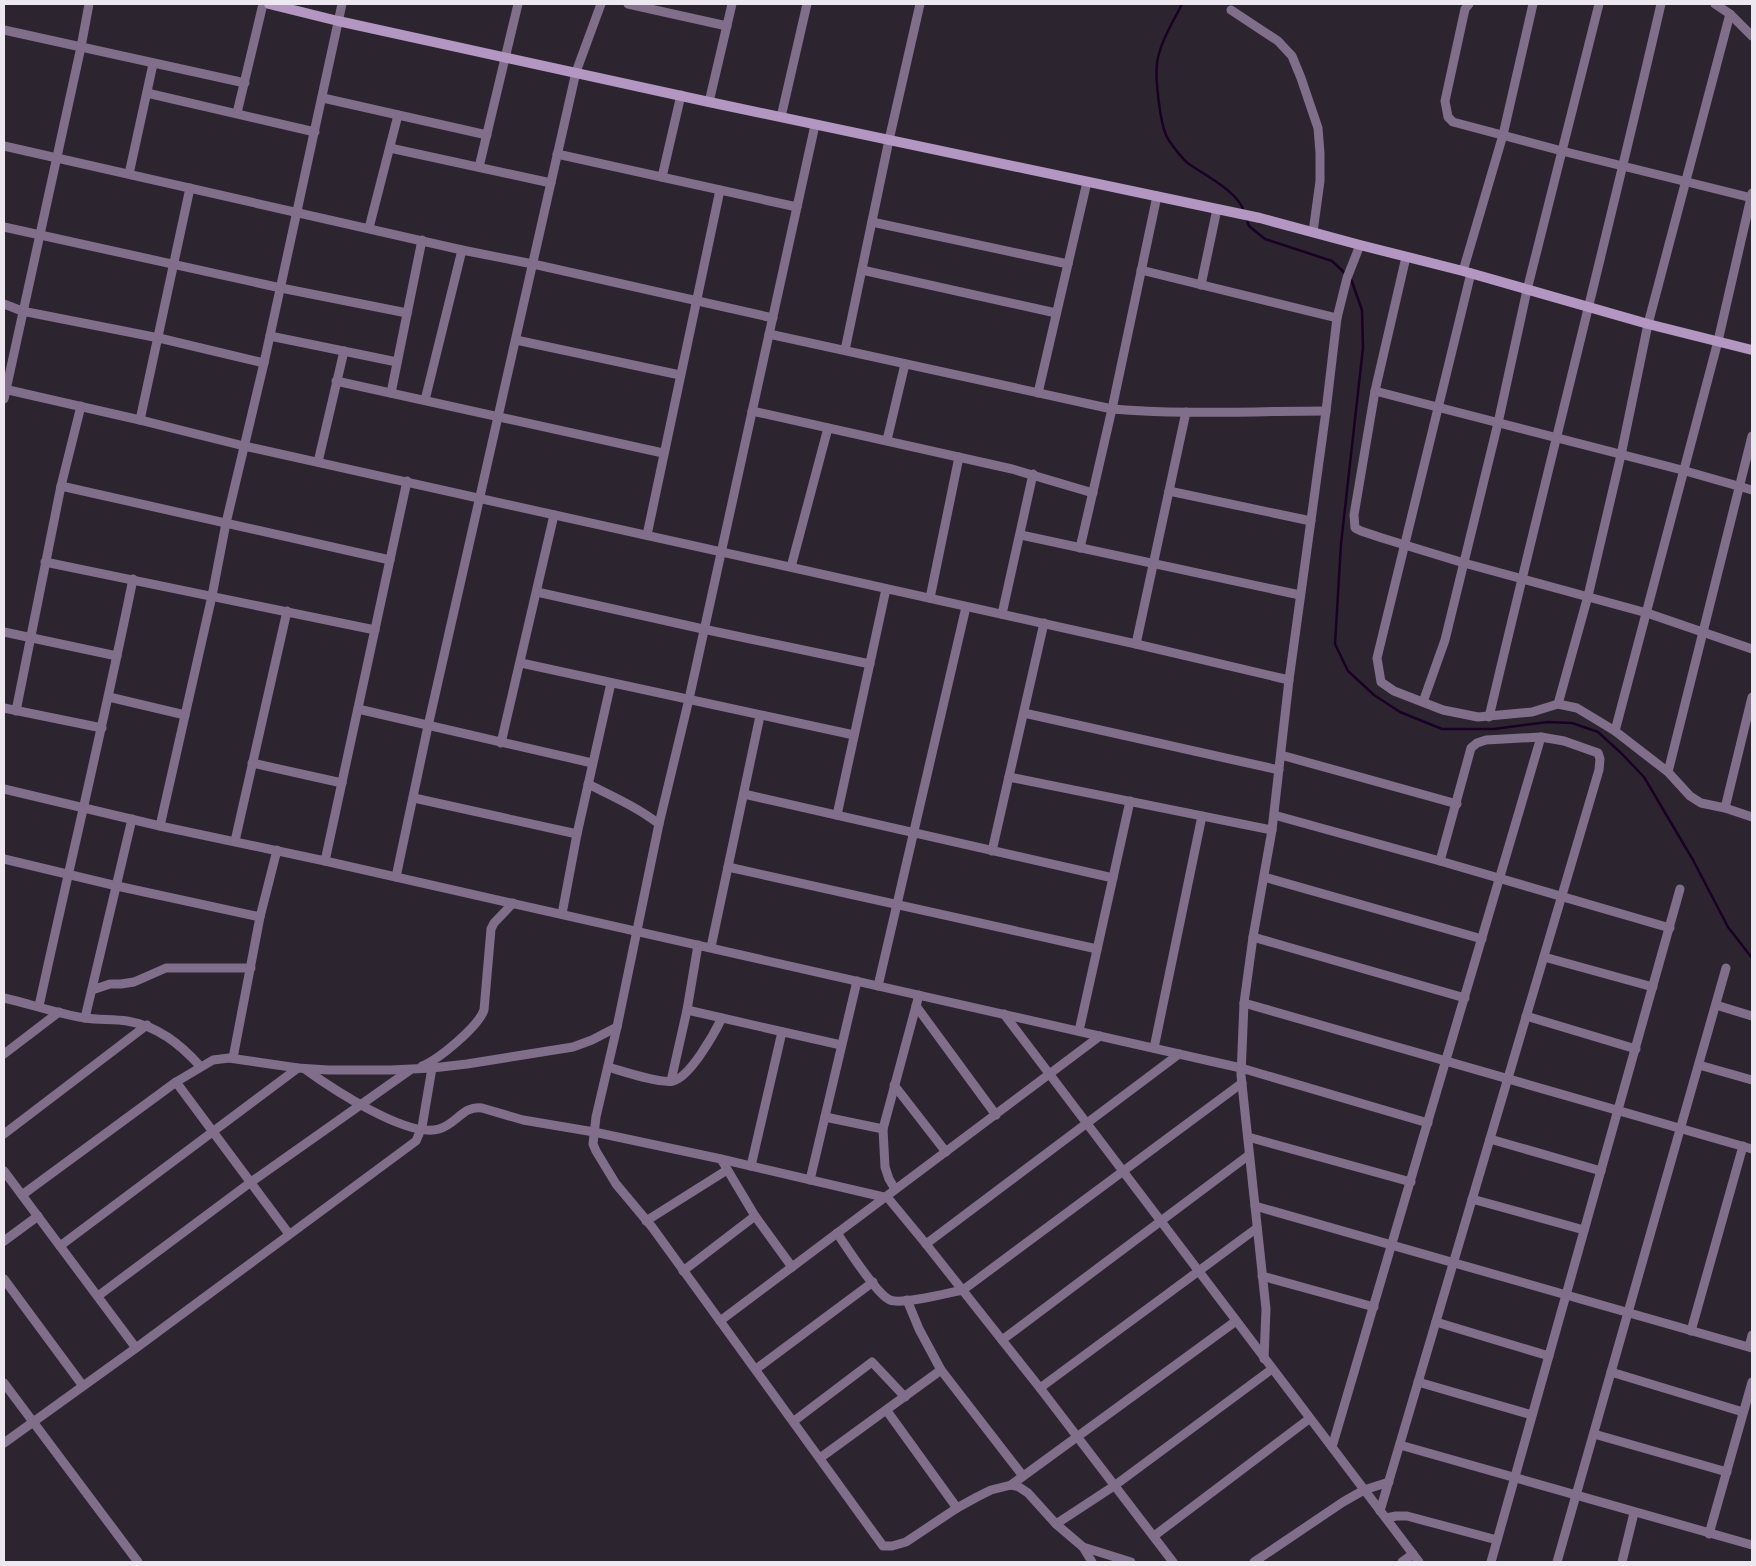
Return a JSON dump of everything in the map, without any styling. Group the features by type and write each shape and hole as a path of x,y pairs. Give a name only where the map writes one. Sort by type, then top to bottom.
{"street":[{"path":"4,400 89,4"},
{"path":"237,113 263,4"},
{"path":"268,4 338,22 681,96 1260,218 1360,246 1467,272 1648,324 1752,350"},
{"path":"160,826 212,596 226,523 298,212 342,4"},
{"path":"479,167 518,4"},
{"path":"396,877 428,726 576,72 601,4"},
{"path":"628,4 727,26"},
{"path":"709,102 732,4"},
{"path":"781,116 807,4"},
{"path":"845,350 920,4"},
{"path":"1469,4 1465,9 1445,101 1448,117 1454,122 1624,167 1752,196 1718,341 1682,470 1647,613 1615,731"},
{"path":"1534,4 1503,135 1467,272 1406,546 1392,592 1377,658 1381,682 1394,691 1443,710 1478,717 1532,712 1558,704 1577,708 1615,731 1668,772 1690,796 1701,803 1725,808 1752,817"},
{"path":"1423,702 1445,640 1498,423 1527,290 1599,4"},
{"path":"1489,717 1588,307 1624,167 1661,4"},
{"path":"1715,4 1730,14 1752,36"},
{"path":"1231,10 1278,42 1292,56 1301,78 1318,128 1320,181 1313,232"},
{"path":"1558,704 1588,596 1621,455 1648,324 1730,14"},
{"path":"4,31 245,83"},
{"path":"130,174 154,64"},
{"path":"147,93 315,132"},
{"path":"662,178 681,96"},
{"path":"323,98 487,135"},
{"path":"369,228 398,116"},
{"path":"816,125 659,824 617,1028 597,1112 593,1144 616,1184 684,1271 883,1546 892,1546 906,1542 957,1508 991,1490 1011,1485 1236,1321"},
{"path":"4,146 462,250 773,318"},
{"path":"390,148 551,183"},
{"path":"557,154 797,207"},
{"path":"1038,392 1087,182"},
{"path":"140,420 190,188"},
{"path":"647,535 720,190"},
{"path":"1080,548 1157,196"},
{"path":"1201,285 1220,209"},
{"path":"872,222 1068,264"},
{"path":"4,226 174,265 407,313"},
{"path":"391,393 422,240"},
{"path":"1264,1358 1266,1309 1241,1068 1244,1003 1253,937 1272,830 1289,680 1337,318 1347,278 1360,246"},
{"path":"425,400 462,250"},
{"path":"1406,257 1375,391 1354,523 1356,528 1406,546 1464,563 1647,613 1752,649"},
{"path":"862,270 1056,313"},
{"path":"1141,270 1337,318"},
{"path":"4,304 22,311 159,338 264,363"},
{"path":"769,334 1112,408 1146,412 1326,411"},
{"path":"270,336 397,362"},
{"path":"516,340 680,375"},
{"path":"318,462 344,351"},
{"path":"887,440 905,364"},
{"path":"336,381 663,453"},
{"path":"5,390 81,406 244,446 886,588 1289,680"},
{"path":"1375,391 1682,470 1752,490"},
{"path":"16,711 61,486 81,406"},
{"path":"752,411 1033,474 1093,493"},
{"path":"1136,644 1186,412"},
{"path":"791,568 828,428"},
{"path":"1668,772 1752,436"},
{"path":"930,598 959,457"},
{"path":"1002,614 1033,474"},
{"path":"325,860 407,481"},
{"path":"61,486 390,560"},
{"path":"1169,491 1311,521"},
{"path":"501,743 554,515"},
{"path":"1021,535 1300,595"},
{"path":"45,562 375,630"},
{"path":"39,1006 82,808 109,697 133,579"},
{"path":"838,815 886,588"},
{"path":"536,592 703,630 870,664"},
{"path":"878,986 966,607"},
{"path":"235,841 286,611"},
{"path":"992,850 1044,624"},
{"path":"4,632 117,656"},
{"path":"521,663 854,735"},
{"path":"562,914 592,763 611,683"},
{"path":"109,697 185,715"},
{"path":"1725,808 1752,697"},
{"path":"4,708 102,728"},
{"path":"358,709 592,763"},
{"path":"1024,713 1279,770"},
{"path":"711,947 760,716"},
{"path":"1332,1447 1541,737"},
{"path":"1383,1514 1389,1482 1418,1382 1599,770 1600,759 1598,753 1564,741 1541,737 1486,740 1477,743 1471,748 1440,861"},
{"path":"1280,755 1457,804"},
{"path":"252,763 342,783"},
{"path":"1009,776 1272,830"},
{"path":"588,784 626,802 659,824"},
{"path":"4,789 160,826 325,860 1241,1068 1428,1123"},
{"path":"744,794 1113,878"},
{"path":"414,798 577,834"},
{"path":"1079,1031 1130,801"},
{"path":"1274,815 1670,928"},
{"path":"1154,1048 1202,816"},
{"path":"85,1018 132,819"},
{"path":"233,1058 260,917 277,850"},
{"path":"4,858 68,875 260,917"},
{"path":"728,867 1097,949"},
{"path":"1264,877 1482,940"},
{"path":"1491,1562 1680,889"},
{"path":"98,1296 251,1182 411,1070 438,1058 463,1036 484,1010 491,929 494,923 513,903"},
{"path":"1253,937 1465,998"},
{"path":"671,1081 687,1010 698,945"},
{"path":"1544,957 1653,987"},
{"path":"92,990 110,984 134,982 160,970 174,967 251,968"},
{"path":"1557,1562 1726,968"},
{"path":"810,1180 857,980"},
{"path":"895,1189 889,1180 885,1167 883,1129 919,995"},
{"path":"4,998 85,1018 127,1021 147,1025 175,1043 200,1066"},
{"path":"1244,1003 1752,1148"},
{"path":"1716,1005 1752,1016"},
{"path":"916,1006 996,1115"},
{"path":"687,1010 842,1045"},
{"path":"4,1054 60,1012"},
{"path":"1004,1014 1419,1562"},
{"path":"1526,1016 1636,1048"},
{"path":"608,1067 659,1080 671,1081 681,1077 698,1058 722,1018"},
{"path":"4,1134 147,1025"},
{"path":"22,1195 176,1082 213,1060 233,1058 301,1068 411,1070 467,1064 573,1047 617,1028"},
{"path":"751,1166 782,1032"},
{"path":"720,1320 1100,1036"},
{"path":"926,1244 1179,1054"},
{"path":"1699,1064 1752,1080"},
{"path":"301,1068 361,1105 402,1124 421,1130 441,1129 467,1109 477,1107 523,1120 594,1132 886,1197 926,1244 1040,1388 1173,1562"},
{"path":"60,1246 301,1068"},
{"path":"4,1443 412,1145 418,1138 421,1130 432,1068"},
{"path":"176,1082 289,1234"},
{"path":"837,1233 873,1282 890,1300 907,1300 962,1290 1242,1083"},
{"path":"894,1085 946,1152"},
{"path":"824,1117 883,1129"},
{"path":"1248,1137 1411,1182"},
{"path":"1490,1139 1601,1171"},
{"path":"1691,1331 1743,1146"},
{"path":"1002,1340 1249,1155"},
{"path":"721,1159 755,1216 792,1267"},
{"path":"646,1221 727,1170"},
{"path":"4,1171 136,1348"},
{"path":"1472,1199 1584,1230"},
{"path":"1255,1206 1750,1348 1752,1335"},
{"path":"4,1242 38,1216"},
{"path":"684,1271 755,1216"},
{"path":"1040,1388 1257,1228"},
{"path":"1262,1276 1374,1307"},
{"path":"4,1279 83,1386"},
{"path":"756,1369 873,1282"},
{"path":"907,1300 918,1329 941,1370 1023,1476"},
{"path":"1436,1322 1549,1356"},
{"path":"794,1421 872,1362 905,1397"},
{"path":"1056,1524 1114,1486 1272,1369"},
{"path":"820,1458 941,1370"},
{"path":"1611,1372 1744,1412"},
{"path":"1418,1382 1532,1415"},
{"path":"1709,1534 1752,1382"},
{"path":"4,1383 138,1562"},
{"path":"886,1410 957,1508"},
{"path":"1154,1536 1309,1419"},
{"path":"1594,1434 1727,1472"},
{"path":"1400,1445 1752,1545"},
{"path":"1254,1562 1322,1514 1364,1490 1389,1482"},
{"path":"1011,1485 1019,1487 1028,1493 1056,1524 1083,1547 1092,1562"},
{"path":"1622,1562 1634,1513"},
{"path":"1383,1514 1407,1516 1497,1540"},
{"path":"1083,1547 1131,1562"},
{"path":"1402,1562 1413,1554"}],"waterway":[{"path":"1182,4 1164,40 1157,63 1157,89 1164,129 1170,142 1183,159 1228,191 1235,197 1244,211"},
{"path":"1246,218 1249,226 1265,239 1332,261 1347,275"},
{"path":"1351,279 1362,310 1363,348 1341,544 1335,644 1348,671 1374,695 1400,712 1442,729 1494,729 1548,722 1572,723 1598,732 1644,777 1693,860 1728,927 1752,958"}]}
